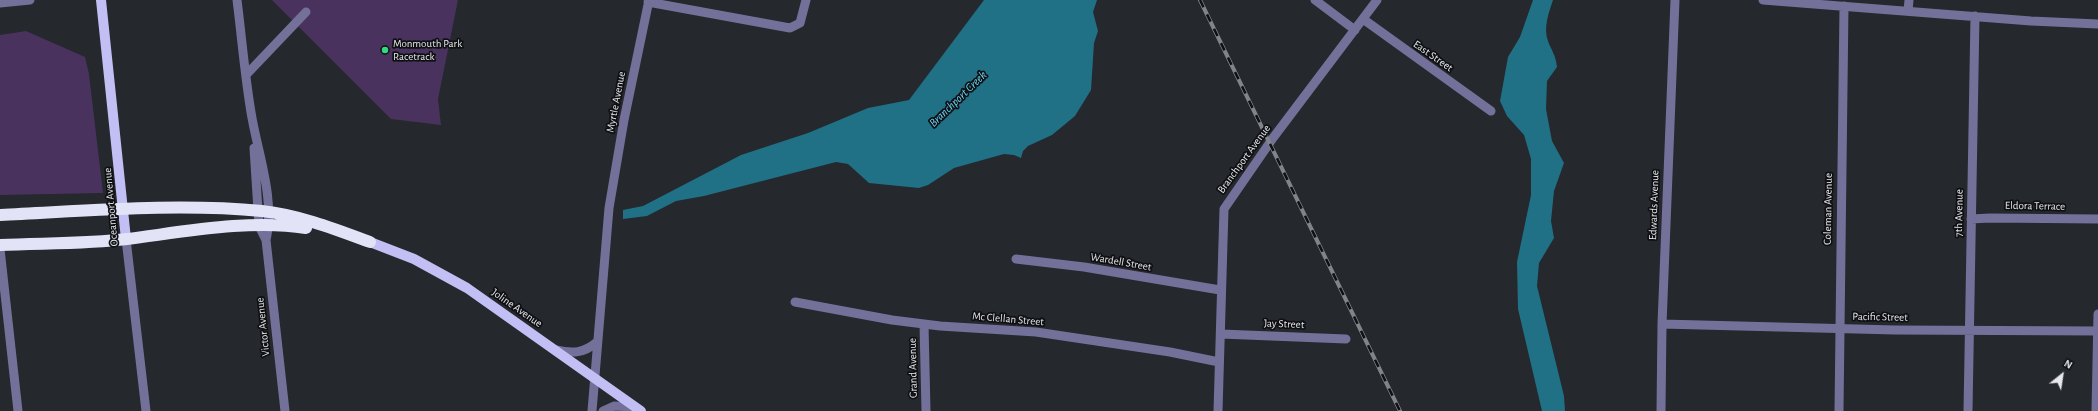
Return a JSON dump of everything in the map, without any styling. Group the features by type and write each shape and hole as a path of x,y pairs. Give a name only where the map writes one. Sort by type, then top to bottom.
{"highway":[{"path":"0,215 124,209 204,208 263,212 325,226 370,242"},
{"path":"0,244 126,239 180,231 264,226 295,226 322,230 370,242"}],"main road":[{"name":"Oceanport Avenue","path":"101,0 126,239"},
{"name":"Joline Avenue","path":"370,242 414,259 443,273 555,349 638,409"}],"street":[{"path":"0,3 30,0"},
{"name":"Victor Avenue","path":"237,0 247,85 267,190 263,212 264,226 285,411"},
{"path":"649,1 790,28 800,23 806,0"},
{"path":"1315,0 1355,30"},
{"name":"Branchport Avenue","path":"1218,411 1221,334 1220,290 1224,209 1273,138 1377,0"},
{"name":"Edwards Avenue","path":"1661,411 1662,324 1675,0"},
{"path":"1763,0 2098,24"},
{"path":"1908,11 1909,0"},
{"name":"Myrtle Avenue","path":"592,411 596,379 597,342 608,215 624,120 649,1"},
{"name":"Coleman Avenue","path":"1839,411 1844,6"},
{"path":"246,75 306,12"},
{"name":"7th Avenue","path":"1968,411 1975,16"},
{"name":"East Street","path":"1363,20 1491,111"},
{"name":"Eldora Terrace","path":"1971,220 1990,218 2098,219"},
{"name":"Oceanport Avenue","path":"126,239 146,411"},
{"path":"0,249 18,411"},
{"name":"Wardell Street","path":"1016,259 1084,267 1220,290"},
{"name":"Mc Clellan Street","path":"795,302 892,320 924,324 1036,332 1170,352 1220,362"},
{"path":"2096,411 2098,314"},
{"name":"Grand Avenue","path":"924,324 926,411"},
{"name":"Pacific Street","path":"1662,324 2098,331"},
{"name":"Jay Street","path":"1221,334 1346,339"},
{"path":"555,349 574,353 580,352 589,349 597,342"},
{"path":"603,411 614,406 638,409"}],"shaded area":[{"name":"Monmouth Park Racetrack","path":"272,0 458,0 438,99 441,125 391,119"},
{"path":"26,31 85,57 89,74 103,193 0,195 0,35"}],"water":[{"name":"Branchport Creek","path":"984,0 1097,0 1093,12 1098,31 1094,43 1091,90 1075,116 1052,135 1028,146 1023,151 1021,158 1014,155 1004,154 954,168 928,185 919,188 869,183 848,164 836,162 704,196 676,201 647,216 623,219 623,210 643,206 741,155 808,133 868,108 909,100"},
{"path":"1533,0 1553,0 1547,20 1546,31 1557,67 1547,81 1546,109 1552,141 1564,163 1554,191 1551,221 1554,238 1539,263 1537,286 1564,396 1565,411 1542,411 1518,309 1517,262 1531,195 1531,159 1524,135 1507,116 1500,101 1508,57 1520,37"}],"railway":[{"path":"1200,0 1400,411"}],"place":[{"name":"Monmouth Park Racetrack","path":"385,50"}]}
